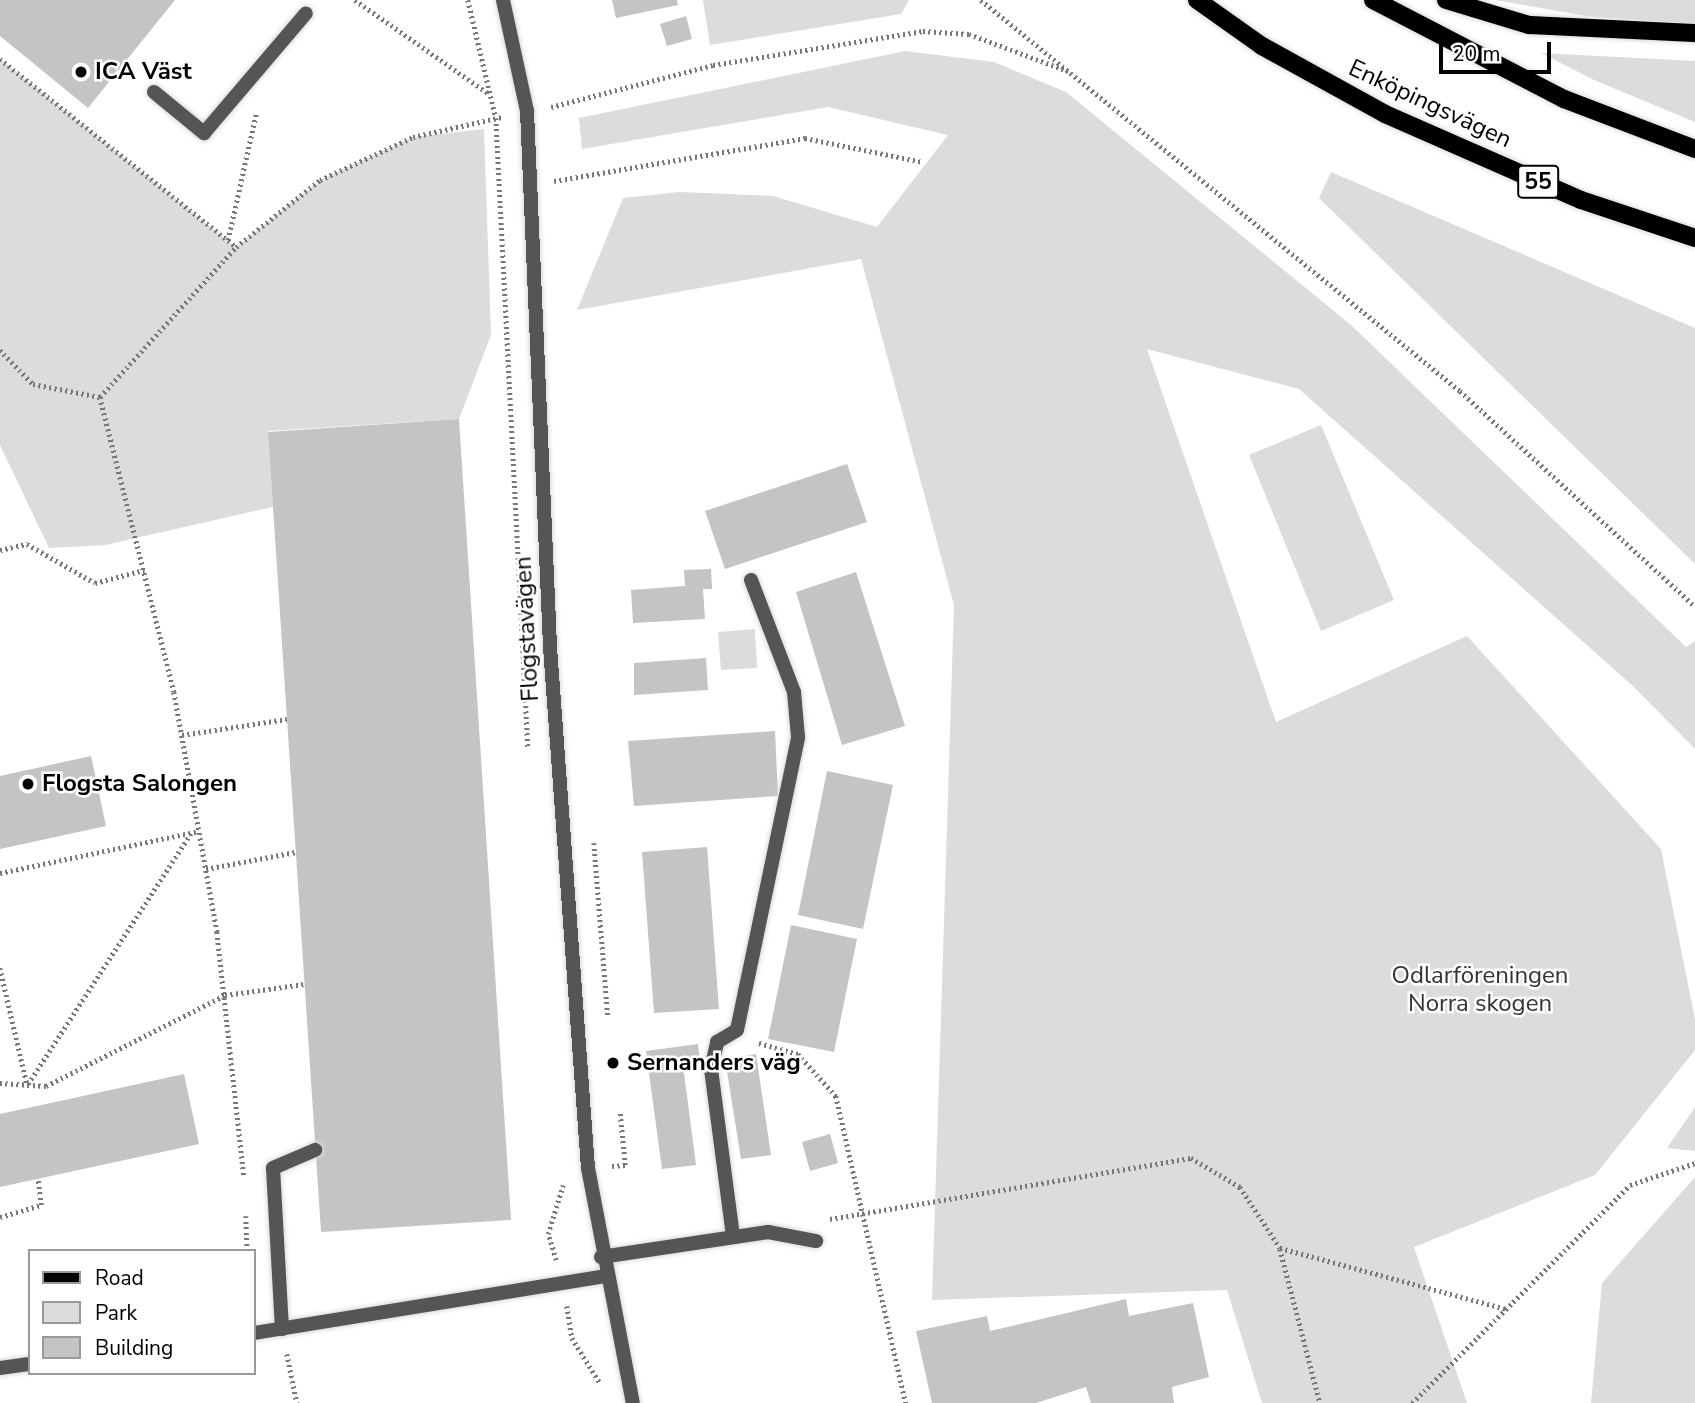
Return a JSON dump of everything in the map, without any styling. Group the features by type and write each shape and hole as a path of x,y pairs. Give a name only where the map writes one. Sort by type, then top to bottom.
{"main road":[{"name":"Enköpingsvägen","path":"1197,0 1262,46 1385,114 1581,200 1695,238"},
{"path":"1373,0 1564,99 1695,149"},
{"path":"1446,0 1529,25 1695,33"}],"street":[{"name":"Flogstavägen","path":"503,0 527,111 551,660 587,1168 604,1276 633,1403"},
{"path":"154,92 204,133 306,13"},
{"path":"733,1237 711,1069 717,1042 737,1030 798,737 794,692 751,580"},
{"path":"282,1329 273,1168 315,1150"},
{"path":"601,1257 768,1232 816,1241"},
{"path":"256,1334 604,1276"},
{"path":"0,1368 28,1364"}],"path":[{"path":"355,0 490,95"},
{"path":"981,0 1460,391 1695,606"},
{"path":"100,397 236,247 320,180 401,142 713,65 923,31 969,34 1068,71"},
{"path":"0,59 236,247"},
{"path":"228,240 264,62"},
{"path":"529,180 805,138 923,162"},
{"path":"0,350 33,384 100,397"},
{"path":"100,397 182,735 225,996 246,1190"},
{"path":"0,550 27,544 95,583 144,570"},
{"path":"182,735 287,719"},
{"path":"0,873 199,831"},
{"path":"27,1085 191,833"},
{"path":"206,869 295,852"},
{"path":"0,968 27,1085"},
{"path":"0,1083 46,1086 225,996 304,984"},
{"path":"737,1030 798,1054 836,1096 859,1214 906,1403"},
{"path":"823,1221 1191,1158 1240,1187 1280,1248 1320,1403"},
{"path":"1412,1403 1630,1185 1695,1163"},
{"path":"0,1217 41,1205 38,1179"},
{"path":"246,1202 247,1249"},
{"path":"1280,1248 1506,1309"},
{"path":"282,1329 297,1403"}],"green space":[{"path":"703,0 909,0 901,14 710,45"},
{"path":"1495,0 1695,0 1695,24 1586,16"},
{"name":"Odlarföreningen Norra skogen","path":"905,51 994,62 1066,92 1351,325 1686,647 1695,641 1695,749 1634,687 1299,389 1147,349 1276,722 1467,636 1661,849 1695,1019 1695,1050 1595,1175 1414,1247 1467,1403 1262,1403 1227,1290 932,1300 954,605 861,259 577,310 623,198 679,192 773,196 877,227 948,135 828,107 582,149 579,118"},
{"path":"1541,53 1695,61 1695,122 1594,80"},
{"path":"0,59 236,247 320,180 413,137 484,129 491,335 459,419 268,431 273,507 105,545 49,548 0,445"},
{"path":"1331,172 1695,328 1695,564 1319,198"},
{"path":"1321,425 1394,600 1321,631 1249,455"},
{"path":"755,629 757,668 721,670 718,632"},
{"path":"1695,1107 1695,1151 1667,1148"},
{"path":"1695,1177 1695,1403 1591,1403 1602,1283"}],"building":[{"name":"ICA Väst","path":"0,0 175,0 88,108 0,36"},
{"path":"612,0 677,0 678,5 616,18"},
{"path":"686,16 692,39 667,46 660,24"},
{"path":"459,419 511,1220 321,1232 268,432"},
{"path":"847,464 867,522 725,569 705,511"},
{"path":"711,569 712,589 703,589 705,619 633,623 631,590 685,586 684,570"},
{"path":"856,572 905,726 842,745 796,592"},
{"path":"706,658 708,690 634,695 634,663"},
{"path":"775,731 778,796 634,806 628,741"},
{"path":"91,756 106,826 0,849 0,776"},
{"path":"827,771 893,785 863,929 798,915"},
{"path":"707,847 719,1009 654,1013 642,852"},
{"path":"791,925 857,939 834,1052 768,1039"},
{"path":"698,1044 700,1063 683,1065 696,1165 662,1169 646,1051"},
{"path":"756,1054 771,1155 741,1159 725,1059"},
{"path":"184,1074 199,1144 0,1187 0,1114"},
{"path":"830,1134 838,1163 810,1171 802,1142"},
{"path":"1126,1299 1129,1316 1193,1303 1209,1377 1172,1387 1174,1403 1091,1403 1086,1387 1036,1403 932,1403 916,1331 987,1316 990,1331"}],"place":[{"name":"ICA Väst","path":"81,72"},
{"name":"Flogsta Salongen","path":"28,784"},
{"name":"Sernanders väg","path":"613,1063"}]}
